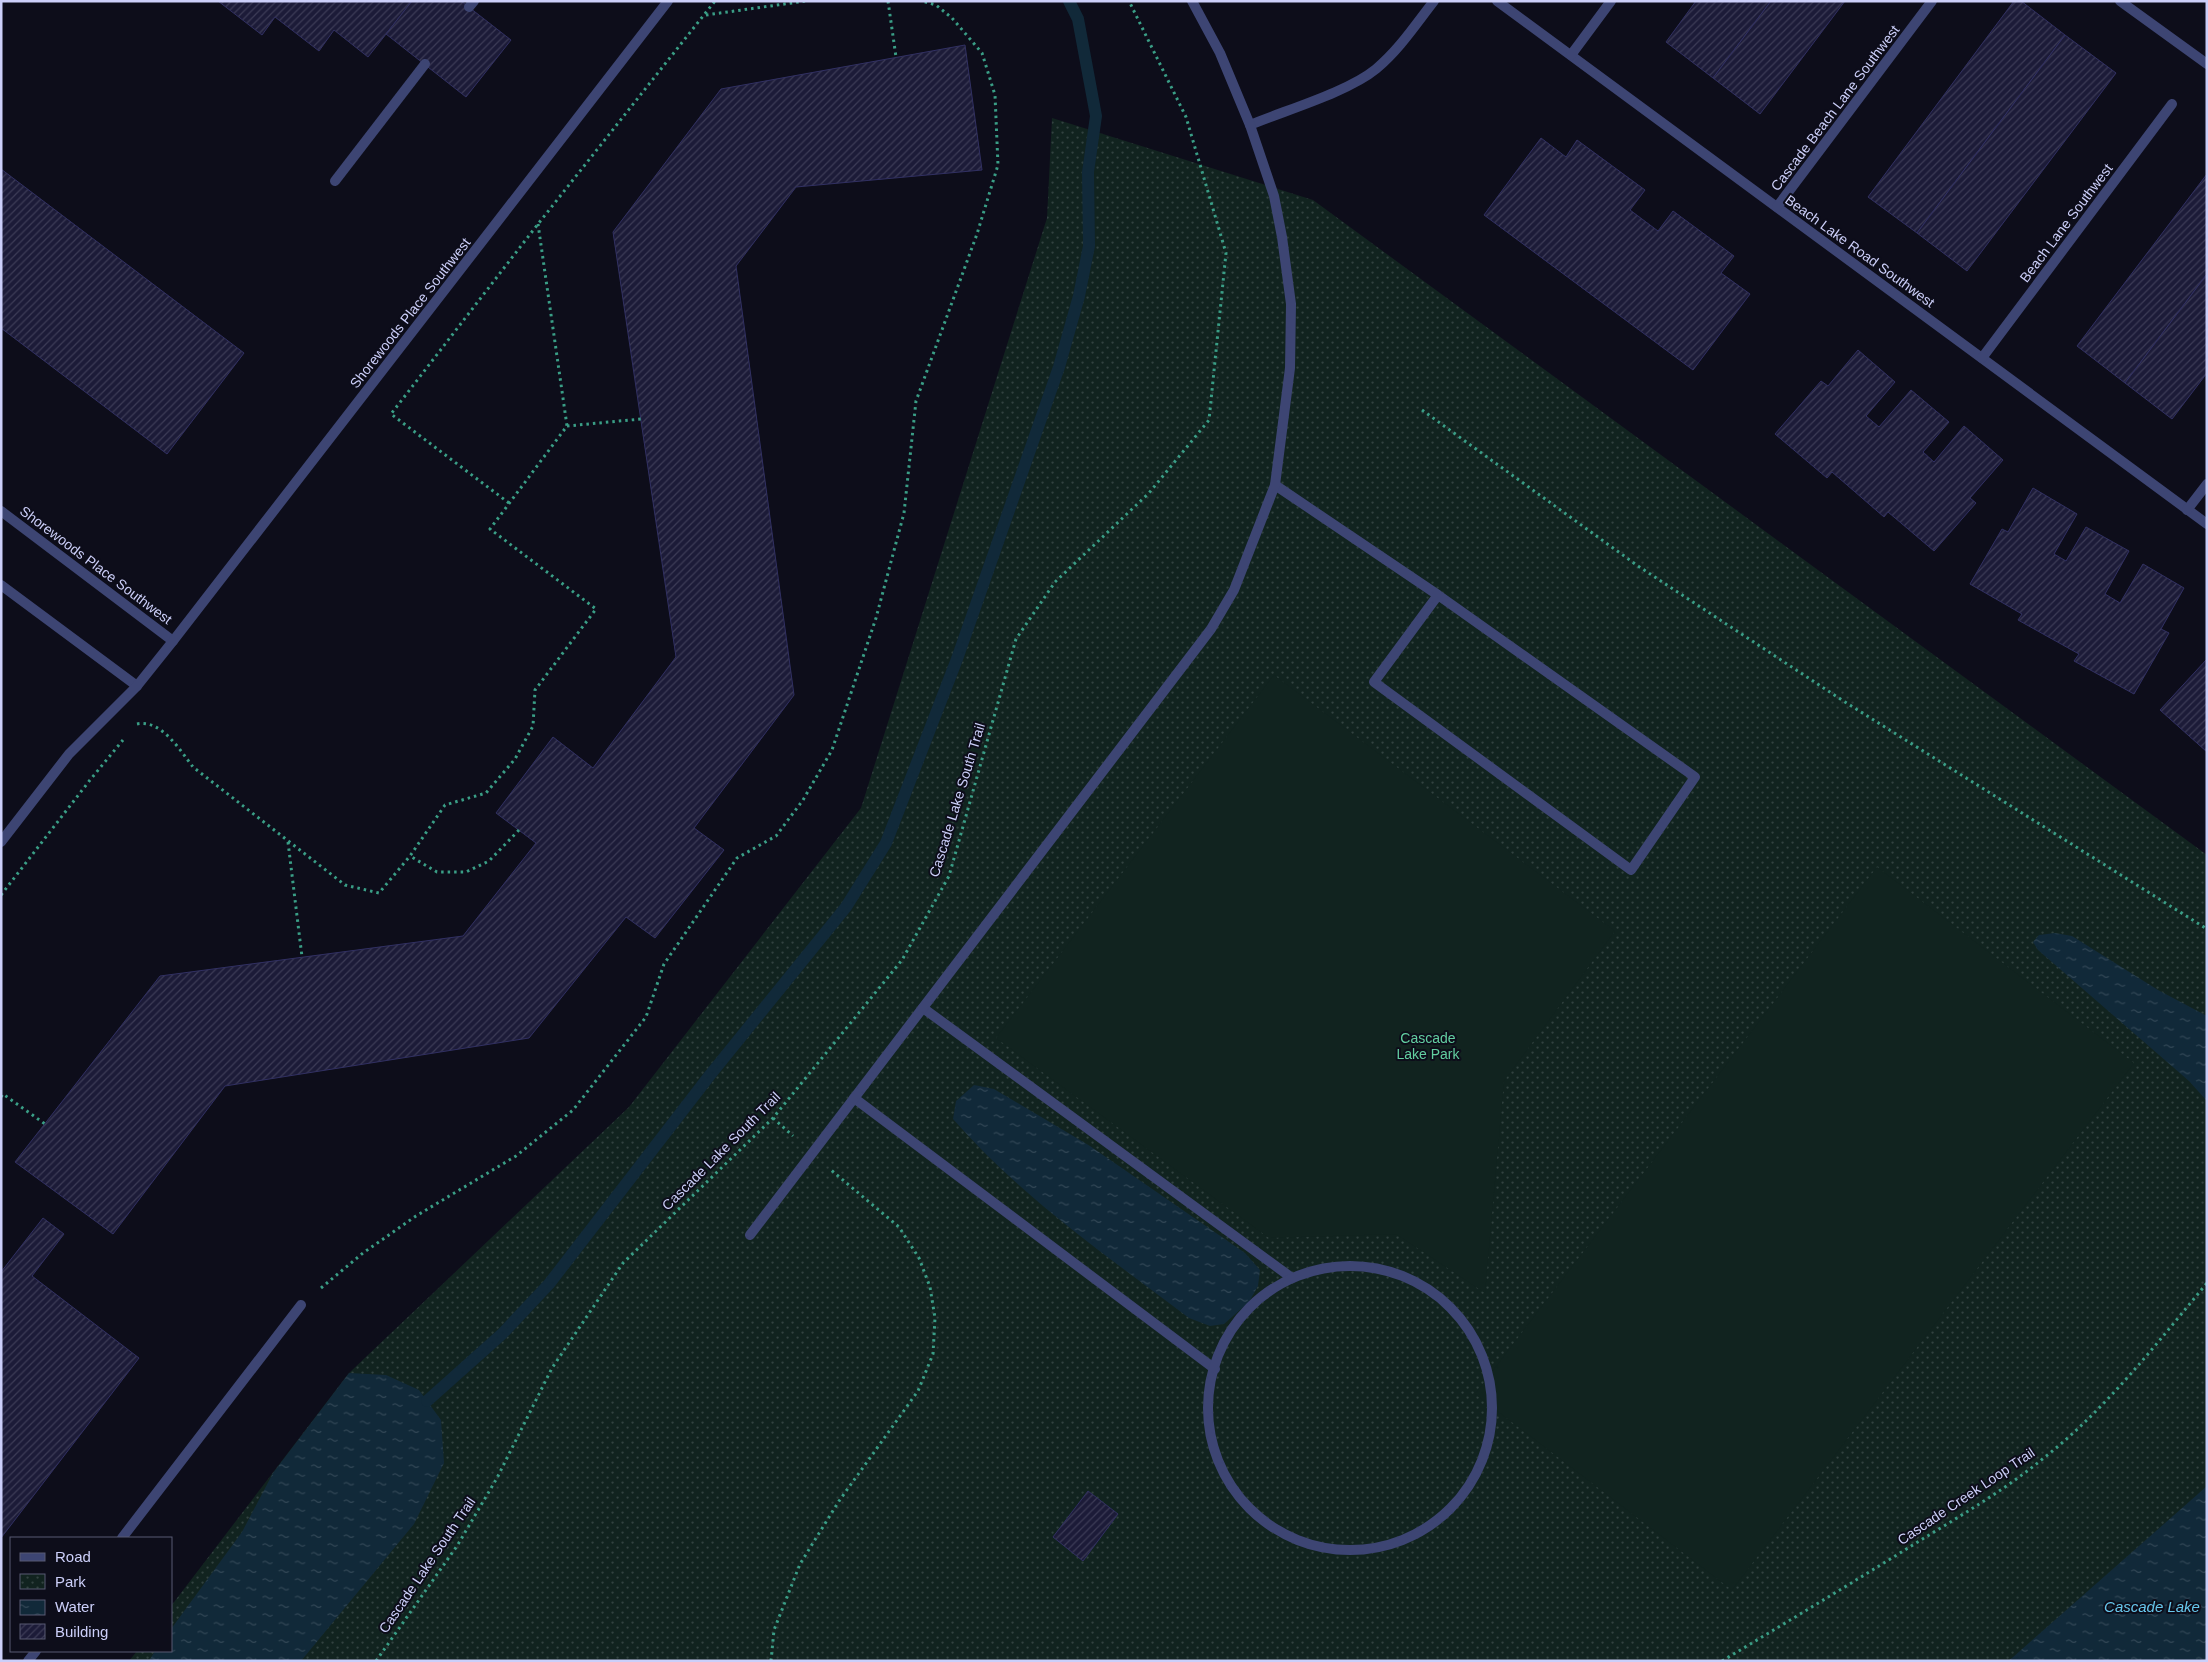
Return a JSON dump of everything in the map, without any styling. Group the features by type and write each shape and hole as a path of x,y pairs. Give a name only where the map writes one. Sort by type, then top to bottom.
{"street":[{"name":"Shorewoods Place Southwest","path":"1,842 69,754 137,686 174,641 668,1"},
{"path":"750,1235 1211,629 1234,590 1275,485 1290,368 1291,304 1282,237 1274,196 1250,125 1220,53 1192,1"},
{"path":"1250,125 1357,81 1376,69 1414,27 1434,1"},
{"name":"Beach Lake Road Southwest","path":"1497,1 2207,524"},
{"path":"1571,55 1611,1"},
{"name":"Cascade Beach Lane Southwest","path":"1777,207 1932,1"},
{"path":"2120,1 2207,64"},
{"path":"335,181 425,64"},
{"name":"Beach Lane Southwest","path":"1982,358 2172,104"},
{"path":"2187,510 2207,484"},
{"path":"1275,485 1438,595 1695,777 1630,870 1374,682 1438,595"},
{"name":"Shorewoods Place Southwest","path":"1,512 174,641"},
{"path":"1,585 137,686"},
{"path":"923,1008 1292,1278"},
{"path":"854,1098 1215,1369"},
{"path":"1338,1265 1386,1269 1430,1289 1466,1322 1487,1365 1494,1414 1484,1459 1461,1499 1426,1529 1384,1547 1338,1551 1293,1540 1254,1515 1226,1479 1210,1436 1209,1390 1215,1369 1222,1346 1250,1306 1292,1278 1338,1265"},
{"path":"123,1537 301,1305"}],"path":[{"path":"509,503 391,414 538,224 715,1"},
{"path":"705,15 806,1"},
{"path":"888,1 896,57"},
{"path":"301,1305 363,1253 416,1216 516,1156 573,1110 646,1017 664,964 737,858 776,836 803,800 832,750 876,618 904,513 916,400 977,234 998,165 996,95 982,53 952,18 936,6 922,1"},
{"name":"Cascade Lake South Trail","path":"376,1661 457,1546 497,1478 552,1368 623,1264 773,1118 902,960 949,876 1016,639 1055,582 1149,493 1209,420 1226,253 1186,118 1129,1"},
{"path":"132,730 138,723 152,724 174,743 193,767 345,886 378,893 410,856 445,805 486,793 515,759 532,726 535,690 596,609 490,529 567,426 538,224"},
{"path":"1422,410 1638,566 1845,702 2207,929"},
{"path":"567,426 641,419"},
{"path":"1,895 90,780 126,737"},
{"path":"410,856 437,872 466,872 489,861 519,830"},
{"path":"288,842 302,957"},
{"path":"1,1097 3,1094 45,1124"},
{"path":"771,1661 774,1630 800,1564 839,1501 918,1391 932,1354 935,1318 930,1287 919,1258 899,1227 812,1154 773,1118"},
{"name":"Cascade Creek Loop Trail","path":"1722,1661 1822,1602 1980,1504 2045,1457 2089,1418 2152,1349 2207,1282"}],"green space":[{"name":"Cascade Lake Park","path":"1052,118 1313,200 2207,855 2207,1661 129,1661 136,1652 172,1652 172,1605 349,1373 629,1107 861,808 1047,218"},
{"path":"1274,675 1615,931 1504,1081 1485,1293 1396,1234 1269,1238 996,1038"},
{"path":"1877,867 2134,1063 1732,1590 1475,1394"}],"water":[{"path":"2055,933 2072,936 2158,990 2207,1016 2207,1101 2189,1081 2038,950 2033,942 2039,935"},
{"path":"974,1085 994,1089 1090,1146 1245,1253 1260,1270 1258,1286 1249,1302 1224,1324 1210,1326 1189,1318 1096,1248 1007,1174 953,1119 956,1101"},
{"path":"349,1373 386,1375 419,1390 441,1420 444,1463 414,1524 301,1661 149,1661 154,1652 172,1652 172,1628 242,1532 273,1473"},
{"name":"Cascade Lake","path":"2207,1486 2207,1661 2008,1661 2012,1658"}],"building":[{"path":"218,1 412,1 368,57 334,30 319,51 275,17 262,35"},
{"path":"412,1 461,1 511,40 466,97 386,34"},
{"path":"1696,1 1771,1 1713,78 1666,42"},
{"path":"1771,1 1845,1 1760,114 1713,78"},
{"path":"2014,1 2021,1 2065,35 1917,233 1868,197"},
{"path":"2065,35 2116,73 1967,271 1917,233"},
{"path":"965,45 982,170 796,187 736,266 794,695 694,828 724,850 655,938 626,917 529,1038 225,1086 113,1234 15,1162 160,976 463,936 536,843 496,813 553,737 593,768 676,657 613,232 721,89"},
{"path":"1541,138 1566,157 1577,140 1645,190 1630,210 1658,231 1673,211 1734,256 1721,273 1750,294 1693,370 1484,215"},
{"path":"1,169 244,353 167,454 1,328"},
{"path":"2207,174 2207,274 2125,383 2077,346"},
{"path":"2207,274 2207,373 2172,419 2125,383"},
{"path":"1858,350 1895,382 1866,416 1879,427 1911,390 1949,422 1923,452 1934,462 1964,426 2003,460 1970,498 1976,503 1934,551 1888,512 1884,517 1832,472 1827,478 1775,434 1821,381 1828,386"},
{"path":"2033,488 2077,514 2054,554 2066,561 2086,527 2129,551 2105,594 2120,603 2143,564 2184,588 2161,629 2169,633 2134,694 2074,661 2079,654 2018,620 2022,614 1970,584 2002,529 2008,532"},
{"path":"2207,659 2207,752 2160,710"},
{"path":"43,1218 64,1234 32,1276 139,1358 1,1538 1,1272"},
{"path":"1088,1491 1118,1514 1083,1561 1053,1537"}],"waterway":[{"path":"427,1401 502,1334 549,1284 710,1075 846,907 886,843 957,659 1059,367 1079,296 1089,246 1088,172 1096,116 1078,19 1069,1"}]}
